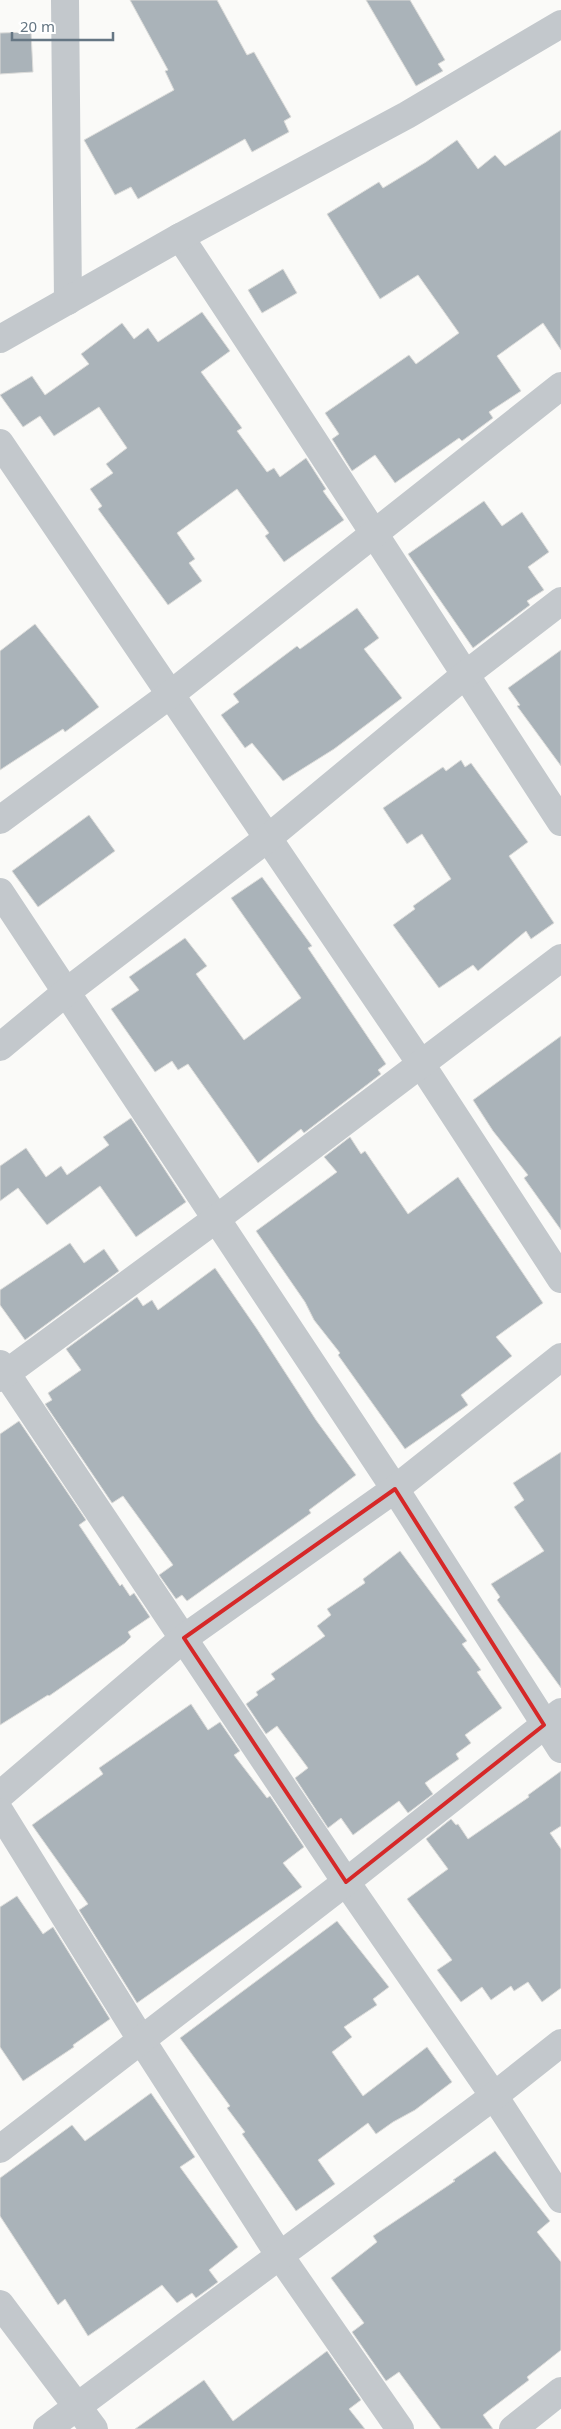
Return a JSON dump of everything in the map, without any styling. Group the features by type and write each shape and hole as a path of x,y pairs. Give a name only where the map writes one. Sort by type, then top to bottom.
{"street":[{"path":"65,0 68,301"},
{"path":"0,339 180,237 407,115 561,24"},
{"path":"180,237 375,531 422,609 561,822"},
{"path":"0,820 171,694 561,386"},
{"path":"0,443 421,1064 561,1279"},
{"path":"0,1047 65,993 268,838 465,674 561,601"},
{"path":"0,892 65,993 395,1489 553,1718 561,1749"},
{"path":"561,958 216,1219 2,1372 184,1638 346,1882 494,2096 561,2199"},
{"path":"0,1795 184,1638 395,1489 561,1358"},
{"path":"0,2149 142,2041 553,1718"},
{"path":"0,1812 142,2041 280,2256 400,2429"},
{"path":"47,2429 494,2096 561,2043"},
{"path":"0,2304 94,2429"},
{"path":"513,2429 561,2391"}],"highlighted area":[{"path":"395,1489 544,1725 346,1882 184,1638"}],"building":[{"path":"130,0 217,0 247,55 254,52 291,117 284,121 289,132 252,152 245,139 138,199 131,187 115,195 84,140 174,90 165,71 168,70"},
{"path":"366,0 410,0 445,60 438,64 443,71 416,86"},
{"path":"31,32 33,72 0,74 0,33"},
{"path":"561,130 561,350 543,323 497,356 521,391 489,412 493,418 462,441 459,438 395,483 375,455 352,471 332,439 339,434 325,413 409,355 416,364 459,333 418,275 380,299 327,214 379,182 383,188 426,162 457,140 478,169 495,155 505,166"},
{"path":"283,269 297,293 262,313 248,290"},
{"path":"202,312 230,351 201,372 242,428 237,431 267,472 274,468 280,477 306,458 326,489 323,491 344,520 284,562 265,536 269,533 237,489 177,533 195,559 189,563 202,581 168,605 98,509 102,506 90,489 113,473 106,464 127,448 99,407 54,436 40,416 23,427 0,395 32,376 45,395 89,364 81,354 122,323 134,339 148,328 158,342"},
{"path":"484,501 502,526 522,512 549,552 528,567 544,590 527,601 530,605 473,648 408,554"},
{"path":"357,608 379,638 364,649 402,698 334,749 283,781 252,743 245,748 221,715 239,702 233,694 297,646 300,649"},
{"path":"35,624 99,707 65,732 63,729 0,770 0,651"},
{"path":"561,650 561,766 517,706 520,705 508,688"},
{"path":"461,760 465,767 471,763 528,842 509,856 554,923 531,939 526,931 478,971 473,965 439,988 393,925 415,909 413,906 451,879 422,834 407,844 383,808 443,767 446,771"},
{"path":"89,815 115,851 38,907 12,871"},
{"path":"262,877 312,946 308,948 386,1064 378,1070 381,1074 304,1133 301,1129 258,1163 188,1064 178,1070 172,1061 155,1072 111,1009 139,990 129,977 185,938 207,966 196,974 244,1040 301,998 231,898"},
{"path":"561,1036 561,1230 524,1178 528,1175 493,1131 473,1100"},
{"path":"131,1118 186,1202 136,1237 100,1186 47,1225 18,1188 0,1201 0,1166 26,1148 46,1177 61,1166 67,1175 109,1145 103,1137"},
{"path":"350,1137 361,1154 365,1151 408,1214 458,1177 543,1303 496,1337 512,1356 461,1395 468,1405 405,1449 338,1355 340,1353 314,1320 305,1302 256,1231 337,1172 324,1157"},
{"path":"70,1243 84,1263 104,1249 119,1271 25,1340 0,1305 0,1290"},
{"path":"215,1268 316,1420 356,1475 309,1510 311,1513 187,1601 182,1595 176,1599 159,1575 173,1565 123,1496 112,1503 45,1404 52,1400 48,1393 81,1370 66,1349 137,1297 143,1306 152,1300 158,1310"},
{"path":"19,1421 86,1520 79,1525 120,1586 122,1584 130,1596 134,1593 150,1617 128,1632 131,1637 125,1643 49,1696 0,1725 0,1434"},
{"path":"561,1452 561,1688 497,1600 500,1597 491,1584 544,1551 514,1507 524,1500 513,1483"},
{"path":"400,1551 467,1641 462,1644 481,1670 477,1672 502,1708 465,1735 471,1743 456,1754 459,1759 425,1783 433,1794 408,1813 399,1801 353,1835 341,1818 328,1828 295,1778 308,1768 277,1726 266,1734 246,1704 258,1695 256,1692 275,1679 271,1674 325,1636 317,1626 331,1615 327,1609 365,1583 363,1579"},
{"path":"191,1704 208,1730 220,1722 240,1751 234,1755 267,1798 270,1796 304,1847 283,1863 302,1887 137,2003 79,1910 88,1904 32,1825 103,1774 99,1768"},
{"path":"561,1771 561,1826 550,1833 561,1849 561,1988 542,2002 528,1982 514,1991 511,1986 491,2000 482,1987 461,2002 437,1970 452,1960 407,1899 448,1869 426,1839 451,1819 456,1825 458,1824 468,1839 529,1797 528,1795"},
{"path":"17,1896 43,1934 53,1927 110,2019 73,2045 74,2047 23,2081 0,2047 0,1907"},
{"path":"337,1921 389,1987 373,1999 377,2005 344,2027 352,2037 332,2052 363,2096 427,2047 452,2082 415,2110 376,2134 368,2123 318,2160 335,2184 296,2211 242,2134 245,2132 227,2108 230,2106 180,2038"},
{"path":"151,2093 195,2157 180,2167 238,2247 209,2270 218,2282 196,2298 192,2293 177,2303 162,2285 88,2336 65,2299 58,2305 0,2216 0,2178 72,2125 85,2141"},
{"path":"495,2151 550,2221 537,2232 561,2262 561,2350 527,2377 529,2380 483,2415 493,2429 441,2429 399,2372 386,2381 352,2332 364,2323 331,2278 377,2242 373,2236 455,2181 453,2180"},
{"path":"327,2351 361,2400 349,2409 365,2429 135,2429 204,2380 233,2421"}]}
